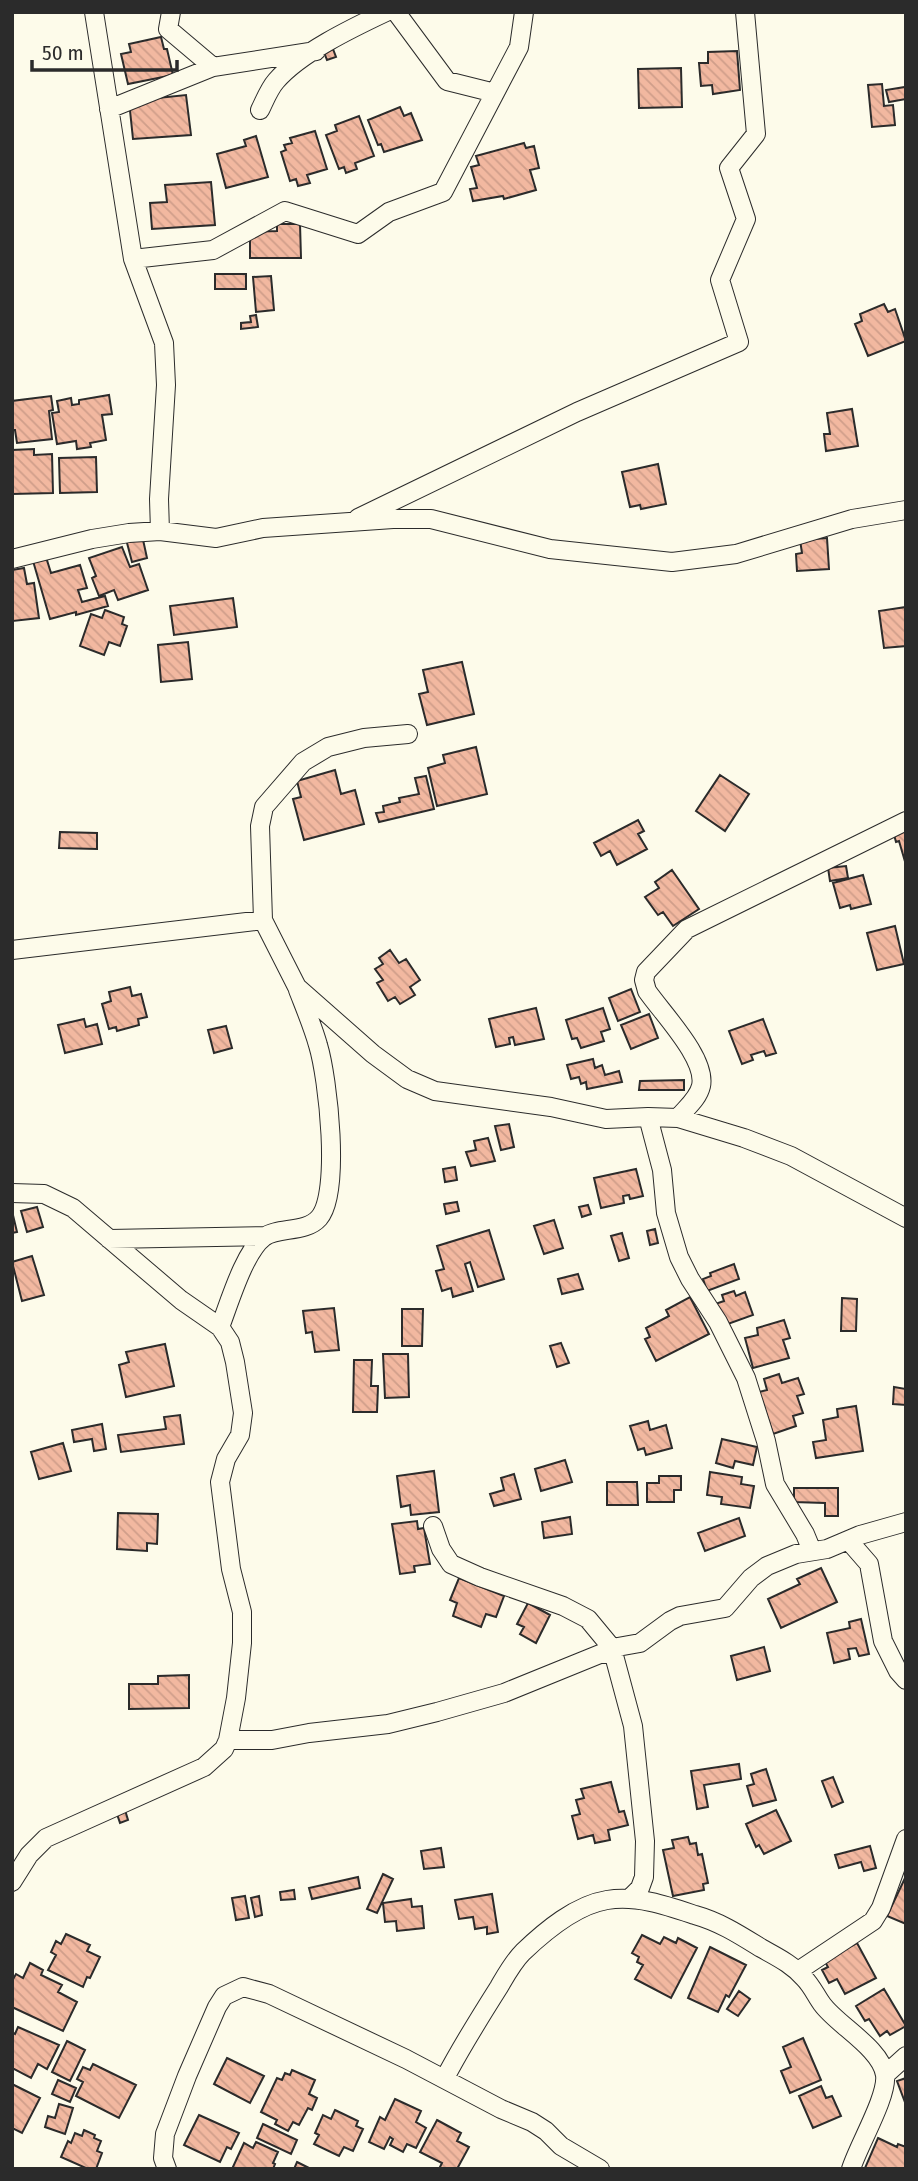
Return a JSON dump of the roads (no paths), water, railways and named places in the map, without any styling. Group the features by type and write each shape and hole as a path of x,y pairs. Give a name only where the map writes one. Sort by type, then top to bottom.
{"street":[{"path":"94,12 133,259 164,343 166,384 159,499 160,531"},
{"path":"171,12 168,29 213,67"},
{"path":"260,110 274,83 290,67 351,28 386,12"},
{"path":"396,12 447,80 495,93"},
{"path":"133,259 213,250 285,211 358,234 389,212 443,192 519,47 524,12"},
{"path":"350,522 576,412 739,342 720,280 746,219 729,167 756,134 745,12"},
{"path":"109,109 213,67 316,51"},
{"path":"12,559 92,539 160,531 216,538 263,528 431,519 550,549 672,562 736,554 852,519 906,510"},
{"path":"109,1239 265,1236 316,1221 325,1210 330,1193 331,1164 324,1073 318,1045 297,987 263,920 260,826 264,807 303,762 328,747 364,738 408,734"},
{"path":"678,1118 696,1097 701,1086 702,1072 696,1059 647,991 644,979 646,972 687,929 906,821"},
{"path":"12,950 263,920"},
{"path":"297,987 373,1054 407,1079 435,1091 551,1107 606,1119 648,1116 678,1118 791,1156 906,1218"},
{"path":"648,1116 663,1170 666,1213 679,1257 718,1322 746,1378 775,1484 812,1551"},
{"path":"12,1193 44,1194 73,1208 181,1300 220,1327 230,1342 243,1413 240,1435 226,1459 220,1482 231,1569 243,1623 236,1698 224,1749 204,1767 46,1838 29,1855 12,1882"},
{"path":"220,1327 248,1258 265,1236"},
{"path":"228,1740 272,1740 388,1724 504,1693 600,1654 640,1643 680,1616 725,1608 751,1578 767,1566 906,1522"},
{"path":"433,1526 441,1549 451,1564 563,1606 588,1619 612,1651 632,1726 645,1841 644,1877 640,1888 629,1899"},
{"path":"849,1541 869,1564 883,1641 898,1671 906,1680"},
{"path":"798,1971 873,1921 881,1909 906,1839"},
{"path":"446,2078 492,1998 522,1953 586,1905 609,1899 662,1904 704,1917 738,1932 798,1971 823,2006 870,2050 885,2075"},
{"path":"167,2169 163,2158 165,2134 187,2076 217,2007 224,1996 243,1987 269,1994 446,2078 501,2109 532,2122 561,2146 600,2169"},
{"path":"851,2169 872,2121 885,2075 906,2056"}]}
